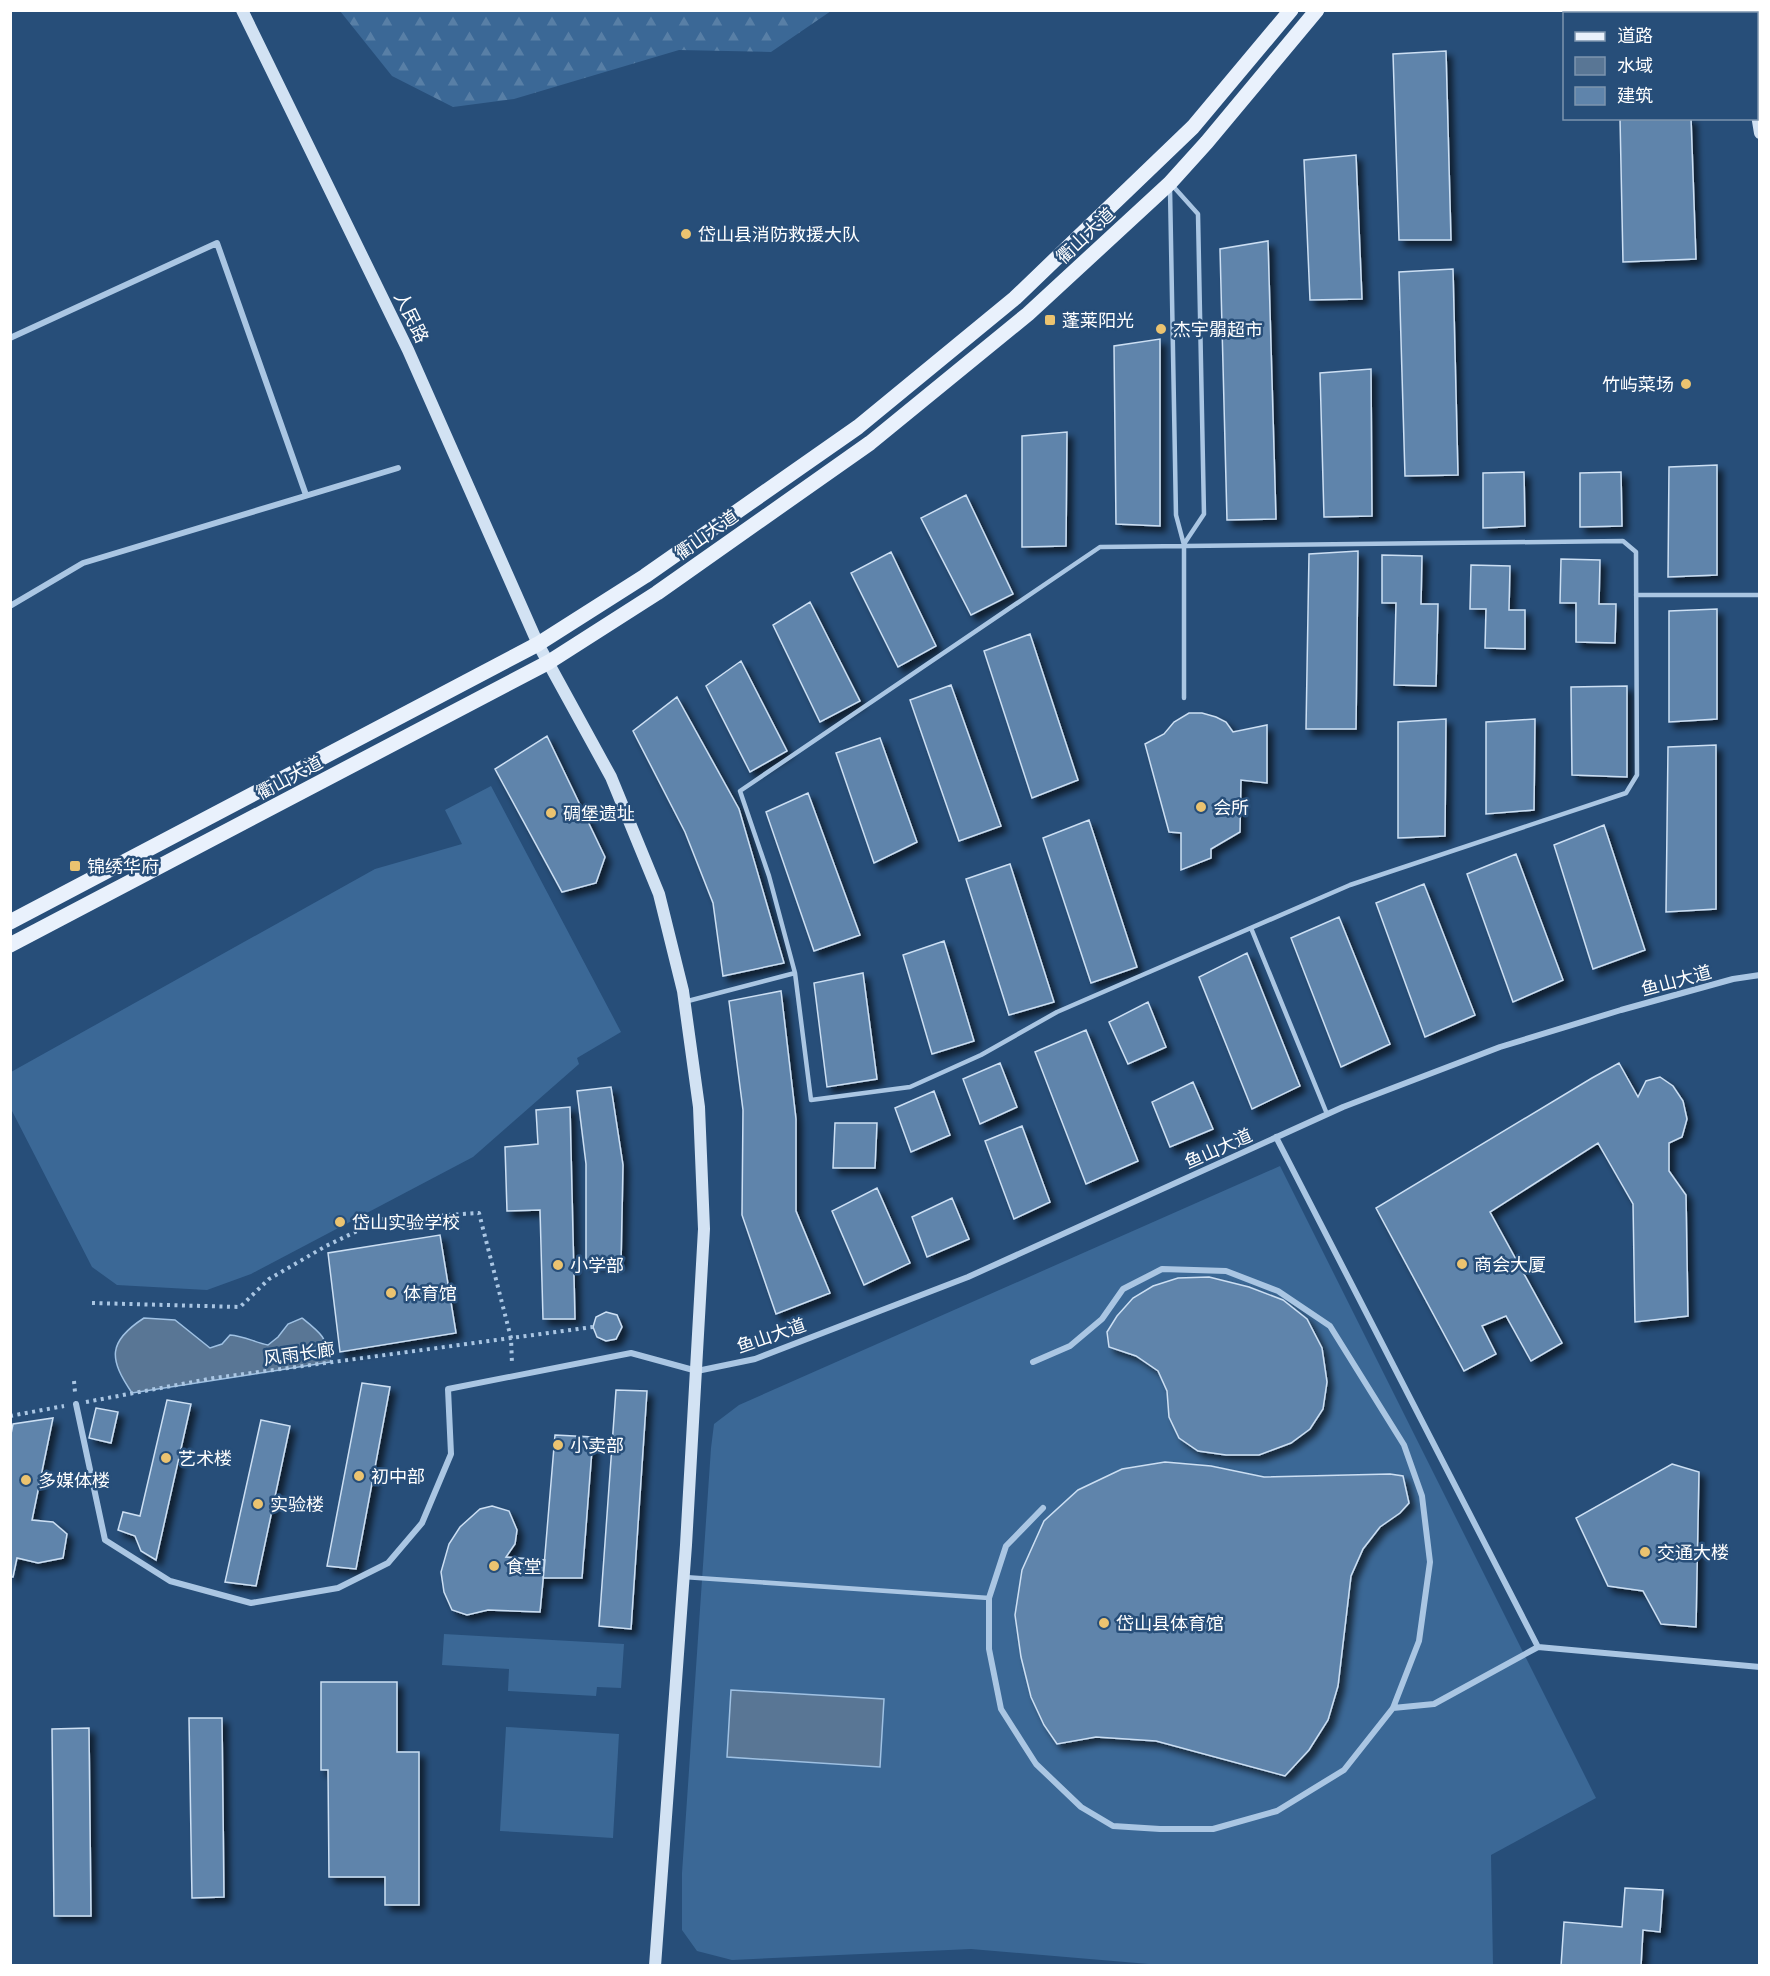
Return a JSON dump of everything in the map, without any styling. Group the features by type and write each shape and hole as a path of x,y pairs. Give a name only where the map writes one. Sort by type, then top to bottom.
{"main road":[{"name":"衢山大道","path":"10,922 538,644 645,576 858,427 1015,298 1193,127 1291,10"},
{"name":"衢山大道","path":"10,945 549,662 657,593 870,443 1028,314 1170,183 1317,10"}],"street":[{"name":"人民路","path":"242,10 408,350 538,644 611,777 659,894 684,1002 699,1107 704,1229 684,1577 655,1965"},
{"path":"10,338 217,243 306,495"},
{"path":"10,606 83,562 398,468"},
{"name":"鱼山大道","path":"697,1371 755,1359 968,1277 1327,1114 1500,1047 1632,1007 1760,975"},
{"path":"1276,1137 1538,1647"},
{"path":"1033,1362 1070,1346 1102,1319 1123,1289 1162,1269 1226,1271 1278,1291 1330,1326 1404,1445 1422,1496 1430,1562 1419,1641 1392,1708 1344,1770 1278,1811 1213,1828 1160,1829 1113,1826 1081,1806 1036,1764 1001,1709 989,1648 989,1599 1006,1546 1043,1508"},
{"path":"76,1404 105,1540 170,1581 251,1603 338,1588 388,1563 422,1523 452,1454 448,1389 631,1353 697,1371"},
{"path":"1392,1708 1434,1704 1538,1647 1760,1667"}],"lane":[{"path":"1170,183 1176,515 1184,544 1184,698"},
{"path":"1170,183 1198,214 1204,514 1184,544"},
{"path":"1623,540 1636,552 1637,775 1626,794 1350,885 1057,1012 981,1055 910,1086 811,1100 795,973 769,876 740,791 1100,546 1184,544 1623,540"},
{"path":"1636,596 1760,595"},
{"path":"1251,928 1327,1114"},
{"path":"684,1002 795,973"},
{"path":"684,1577 989,1599"}],"path":[{"path":"92,1304 240,1307 270,1279 326,1246 382,1219 479,1213 511,1338 513,1376"},
{"name":"风雨长廊","path":"10,1416 214,1378 593,1327"}],"green space":[{"path":"340,11 831,11 771,52 679,50 514,99 453,107 392,76"},
{"path":"491,786 621,1032 577,1058 579,1064 473,1157 251,1274 207,1290 117,1285 92,1267 11,1109 11,1072 375,869 462,844 445,810"},
{"name":"岱山县体育馆","path":"1280,1166 1596,1798 1491,1855 1493,1965 1172,1966 971,1949 732,1960 697,1951 682,1930 682,1873 714,1424 739,1405"},
{"path":"444,1634 624,1644 621,1688 597,1687 596,1696 508,1691 509,1669 442,1665"},
{"path":"506,1727 619,1734 613,1838 500,1831"}],"water":[{"path":"144,1318 175,1320 210,1348 222,1344 230,1335 268,1345 288,1324 302,1318 322,1337 331,1362 132,1393 119,1370 116,1352 123,1335"},
{"path":"731,1690 884,1699 880,1767 727,1757"}],"building":[{"path":"1446,51 1451,240 1399,240 1393,54"},
{"path":"1620,120 1691,120 1696,259 1623,262"},
{"path":"1356,155 1362,299 1310,300 1304,160"},
{"path":"1268,241 1276,519 1227,520 1220,249"},
{"path":"1453,269 1458,475 1405,476 1399,272"},
{"path":"1160,339 1160,526 1116,524 1114,346"},
{"path":"1371,369 1372,516 1324,517 1320,373"},
{"path":"1067,432 1066,546 1022,547 1022,436"},
{"path":"1717,465 1717,575 1668,577 1669,467"},
{"path":"1524,472 1525,526 1483,528 1483,473"},
{"path":"1621,472 1622,526 1580,527 1580,473"},
{"path":"966,495 1013,594 971,615 921,518"},
{"path":"1358,551 1356,729 1306,729 1309,554"},
{"path":"891,552 936,646 898,667 851,573"},
{"path":"1382,555 1422,556 1421,604 1438,604 1436,686 1394,685 1396,603 1382,603"},
{"path":"1561,559 1600,560 1599,604 1616,604 1615,643 1576,642 1576,603 1560,603"},
{"path":"1471,565 1510,566 1509,610 1525,610 1525,649 1485,648 1486,609 1470,609"},
{"path":"810,602 860,701 820,722 773,625"},
{"path":"1717,609 1717,719 1669,722 1669,611"},
{"path":"1030,634 1078,780 1032,798 984,651"},
{"path":"741,661 787,751 750,772 706,686"},
{"path":"951,685 1001,826 959,841 910,700"},
{"path":"1627,686 1627,777 1572,775 1571,687"},
{"path":"677,697 739,809 784,963 723,976 713,903 685,832 633,731"},
{"name":"会所","path":"1189,713 1202,713 1216,717 1226,722 1233,732 1267,725 1267,783 1241,780 1240,832 1211,849 1211,858 1181,870 1181,833 1169,832 1145,744 1164,734 1174,722"},
{"path":"1446,719 1445,836 1398,838 1398,722"},
{"path":"1535,719 1534,810 1486,814 1486,722"},
{"name":"碉堡遗址","path":"547,736 605,857 596,883 562,892 495,769"},
{"path":"880,738 917,842 874,863 836,753"},
{"path":"1716,745 1716,909 1666,912 1668,747"},
{"path":"808,793 860,935 814,951 766,812"},
{"path":"1089,820 1137,967 1091,983 1043,838"},
{"path":"1604,825 1645,950 1593,969 1554,845"},
{"path":"1516,854 1563,980 1513,1002 1467,874"},
{"path":"1010,864 1054,1002 1009,1015 966,879"},
{"path":"1424,884 1475,1015 1425,1037 1376,903"},
{"path":"1339,917 1390,1044 1341,1067 1291,938"},
{"path":"944,941 974,1041 932,1054 903,955"},
{"path":"1247,953 1300,1086 1252,1109 1199,977"},
{"path":"863,973 877,1079 827,1087 814,983"},
{"path":"781,991 796,1119 796,1211 830,1293 776,1314 742,1215 743,1110 729,1001"},
{"path":"1148,1002 1166,1047 1128,1064 1109,1022"},
{"path":"1086,1030 1138,1161 1086,1184 1035,1052"},
{"path":"1000,1063 1017,1107 980,1124 963,1079"},
{"name":"商会大厦","path":"1619,1063 1638,1097 1646,1081 1660,1077 1673,1086 1683,1101 1687,1119 1682,1137 1669,1143 1669,1171 1686,1195 1688,1316 1635,1322 1633,1204 1598,1143 1490,1212 1562,1343 1531,1361 1506,1316 1482,1326 1496,1354 1464,1371 1376,1208"},
{"path":"1193,1082 1213,1129 1170,1147 1152,1102"},
{"path":"611,1087 623,1165 621,1264 586,1264 586,1164 577,1091"},
{"path":"934,1091 950,1135 911,1152 895,1108"},
{"name":"小学部","path":"570,1107 575,1319 543,1319 540,1210 507,1211 505,1147 538,1144 536,1110"},
{"path":"835,1123 877,1123 875,1168 833,1168"},
{"path":"1022,1126 1050,1202 1014,1219 985,1141"},
{"path":"877,1188 910,1263 864,1285 832,1211"},
{"path":"952,1198 969,1239 927,1257 912,1217"},
{"name":"体育馆","path":"440,1235 456,1333 340,1352 328,1253"},
{"path":"1209,1277 1249,1287 1283,1300 1307,1319 1322,1348 1327,1382 1323,1409 1310,1429 1291,1443 1259,1455 1226,1455 1198,1451 1179,1438 1169,1417 1167,1391 1158,1371 1136,1356 1109,1347 1107,1332 1133,1298 1153,1286 1178,1278"},
{"path":"606,1312 617,1315 622,1327 616,1339 606,1341 597,1337 593,1327 596,1317"},
{"name":"初中部","path":"362,1383 390,1387 356,1569 327,1566"},
{"path":"616,1390 647,1391 631,1629 599,1626"},
{"name":"艺术楼","path":"167,1400 191,1404 156,1560 141,1551 135,1536 118,1530 123,1512 140,1516"},
{"path":"96,1408 118,1412 111,1443 89,1438"},
{"name":"多媒体楼","path":"53,1418 32,1520 53,1522 67,1534 63,1558 38,1563 17,1558 13,1577 10,1577 10,1439 13,1424"},
{"name":"实验楼","path":"261,1420 290,1426 256,1586 225,1582"},
{"path":"555,1435 593,1437 582,1578 543,1578"},
{"path":"1165,1462 1211,1466 1264,1477 1390,1474 1403,1476 1409,1503 1400,1513 1380,1527 1363,1549 1351,1576 1338,1686 1328,1720 1309,1750 1285,1776 1156,1741 1096,1737 1057,1744 1044,1725 1031,1697 1021,1657 1015,1615 1022,1570 1044,1521 1078,1490 1122,1469"},
{"name":"交通大楼","path":"1672,1464 1699,1472 1696,1627 1661,1624 1643,1591 1608,1586 1576,1518"},
{"name":"食堂","path":"492,1506 509,1511 517,1530 515,1544 506,1557 545,1560 540,1612 488,1610 467,1615 452,1610 444,1592 441,1572 449,1544 460,1527 480,1509"},
{"path":"321,1682 397,1682 397,1752 419,1752 419,1905 385,1905 385,1877 329,1877 328,1770 321,1770"},
{"path":"189,1718 222,1718 224,1897 192,1898"},
{"path":"89,1728 91,1916 54,1916 52,1729"},
{"path":"1625,1888 1663,1890 1660,1932 1643,1930 1641,1966 1561,1966 1564,1922 1622,1927"}],"place":[{"name":"岱山县消防救援大队","path":"686,234"},
{"name":"蓬莱阳光","path":"1050,320"},
{"name":"杰宇朤超市","path":"1161,329"},
{"name":"竹屿菜场","path":"1686,384"},
{"name":"会所","path":"1201,807"},
{"name":"碉堡遗址","path":"551,813"},
{"name":"锦绣华府","path":"75,866"},
{"name":"岱山实验学校","path":"340,1222"},
{"name":"商会大厦","path":"1462,1264"},
{"name":"小学部","path":"558,1265"},
{"name":"体育馆","path":"391,1293"},
{"name":"小卖部","path":"558,1445"},
{"name":"艺术楼","path":"166,1458"},
{"name":"初中部","path":"359,1476"},
{"name":"多媒体楼","path":"26,1480"},
{"name":"实验楼","path":"258,1504"},
{"name":"交通大楼","path":"1645,1552"},
{"name":"食堂","path":"494,1566"},
{"name":"岱山县体育馆","path":"1104,1623"}]}
